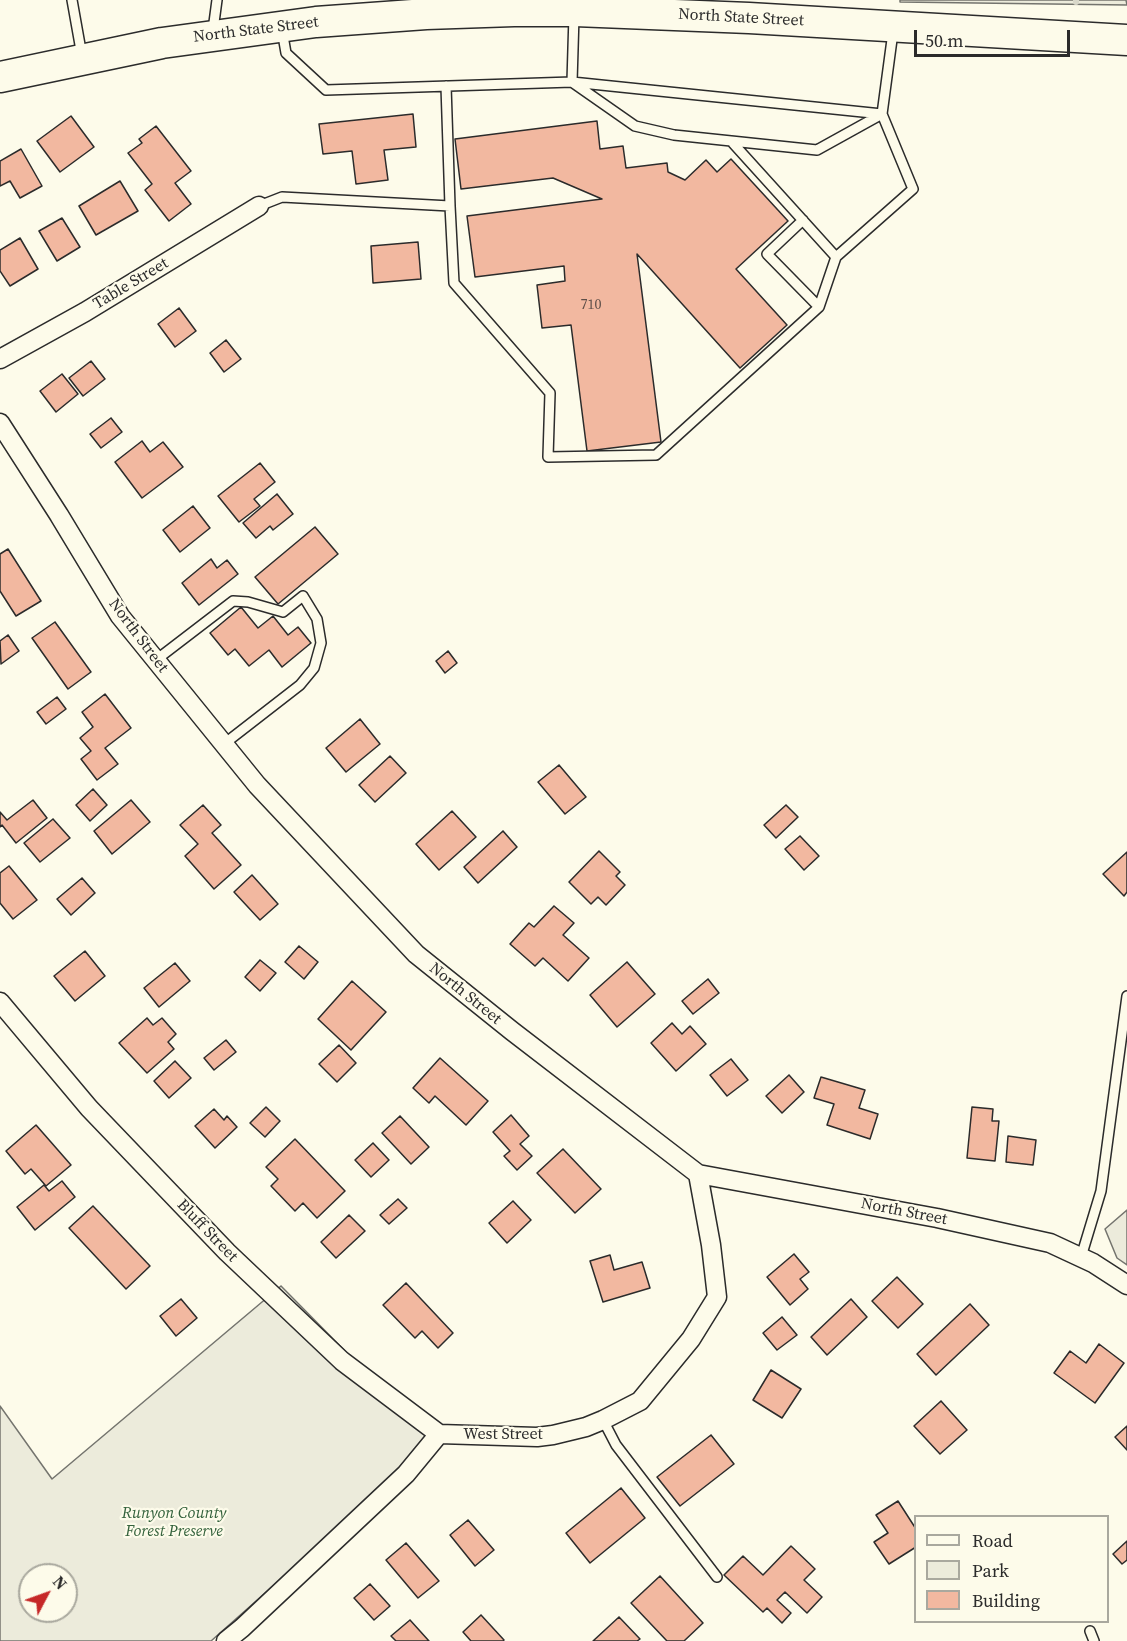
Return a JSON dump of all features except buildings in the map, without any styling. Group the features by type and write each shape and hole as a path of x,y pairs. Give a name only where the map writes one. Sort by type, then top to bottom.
{"main road":[{"name":"North State Street","path":"0,77 162,43 316,22 427,11 575,11 749,18 1117,40"}],"street":[{"name":"Table Street","path":"0,359 85,312 259,206"},
{"name":"North Street","path":"0,423 120,616 257,784 416,954 698,1174 937,1218 1050,1243 1093,1263 1127,1285"},
{"name":"Bluff Street","path":"0,1002 89,1108 226,1252 342,1361 439,1434"},
{"name":"West Street","path":"226,1641 406,1474 439,1434 537,1437 568,1432 603,1420 640,1401 691,1339 717,1298 711,1245 698,1174"}],"lane":[{"path":"72,0 83,59"},
{"path":"213,36 217,0"},
{"path":"572,82 575,11"},
{"path":"446,86 454,283 550,393 548,457 656,455 819,307 836,257 913,189 882,114 894,26"},
{"path":"281,27 286,53 326,90 572,82 882,114"},
{"path":"572,82 635,126 674,135 817,150 882,114"},
{"path":"731,141 836,257"},
{"path":"259,206 282,197 450,206"},
{"path":"803,220 767,254 819,307"},
{"path":"156,660 233,601 248,602 283,612 303,596 316,619 321,643 314,668 300,685 224,744"},
{"path":"1081,1257 1101,1191 1127,996"},
{"path":"603,1420 616,1445 717,1577"},
{"path":"1090,1631 1094,1641"}],"green space":[{"path":"900,0 1126,0 1127,5 900,2"},
{"path":"1127,1210 1127,1265 1117,1258 1105,1229"},
{"name":"Runyon County Forest Preserve","path":"281,1286 349,1355 443,1428 397,1476 211,1641 0,1641 0,1406 52,1479"}]}
